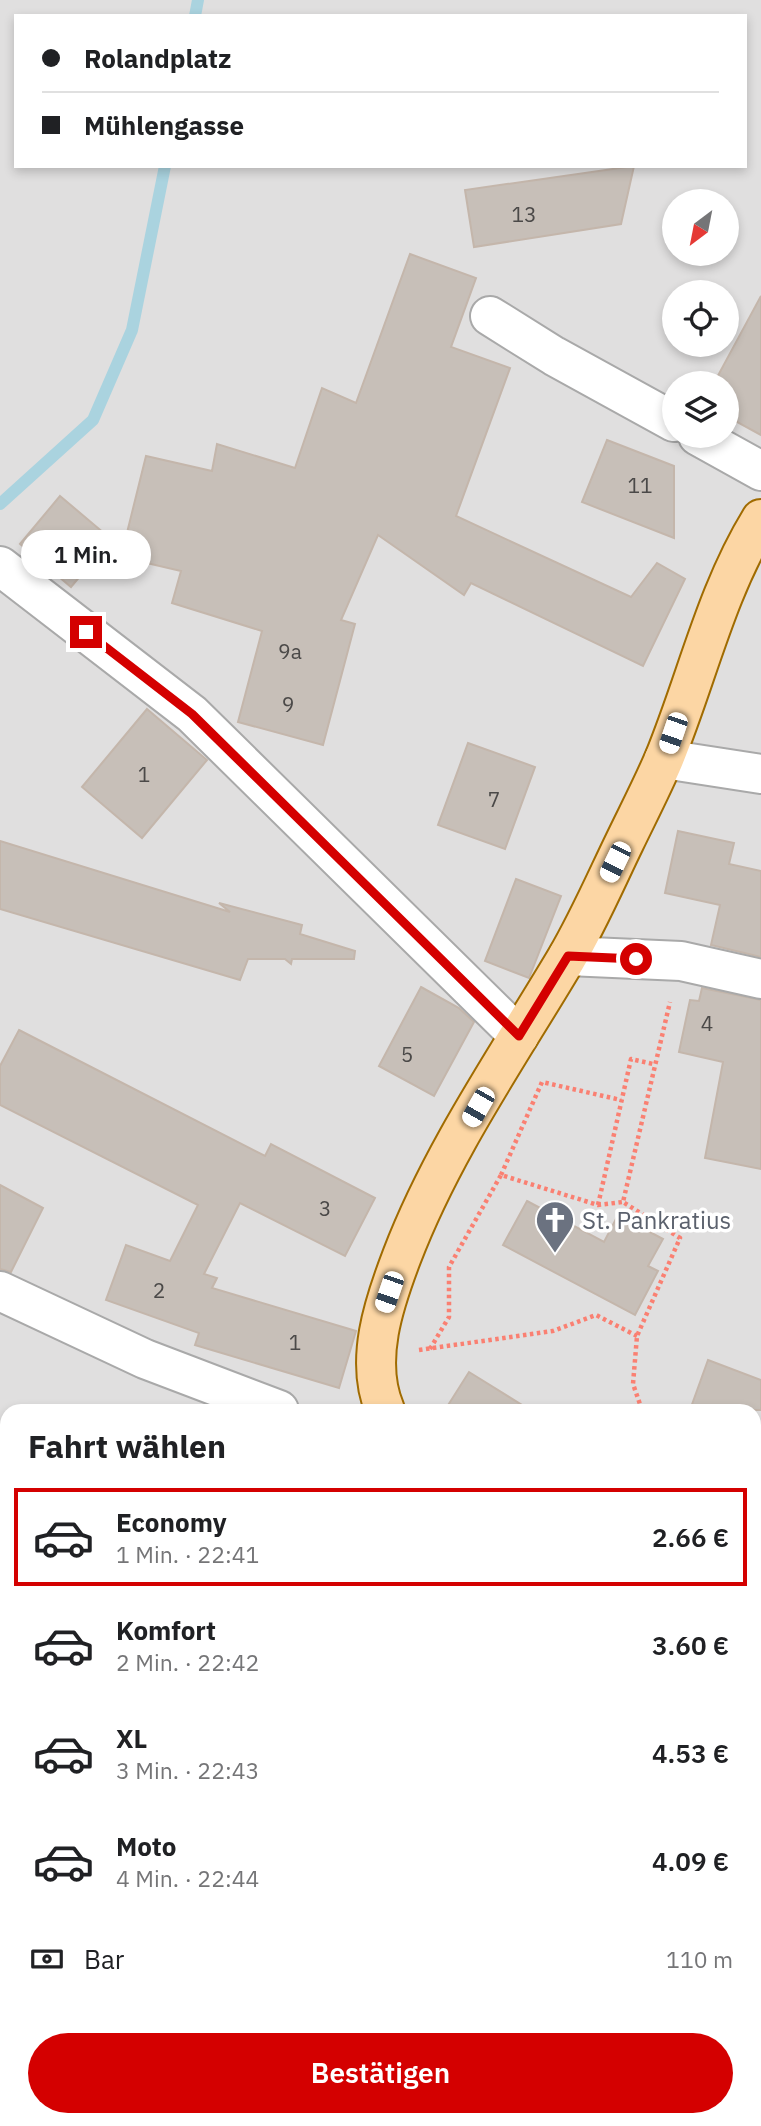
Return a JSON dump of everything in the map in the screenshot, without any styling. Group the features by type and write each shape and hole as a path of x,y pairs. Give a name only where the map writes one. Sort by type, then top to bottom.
{"main road":[{"path":"383,1404 376,1350 382,1311 402,1254 438,1178 568,956 664,759 709,628 748,541 761,519"}],"street":[{"path":"490,316 554,356 662,415"},
{"path":"720,448 761,471"},
{"path":"0,566 192,714 519,1036"},
{"path":"664,759 761,774"},
{"path":"568,956 681,961 761,979"},
{"path":"0,1291 145,1359 263,1404"}],"path":[{"path":"623,1202 653,1064 681,961"},
{"path":"598,1205 631,1059 653,1064"},
{"path":"621,1100 542,1082 501,1175 449,1266 449,1317 430,1349 553,1331 596,1315 637,1336"},
{"path":"501,1175 598,1205 623,1202 680,1238 637,1336 633,1384 640,1404"}],"shaded area":[{"path":"0,0 761,0 761,1404 0,1404"}],"building":[{"path":"634,168 621,224 474,247 465,190"},
{"path":"410,254 476,278 451,347 510,368 456,516 631,597 657,563 685,579 643,666 471,583 464,595 378,535 341,620 355,624 323,745 238,722 262,631 172,603 181,571 121,557 146,456 212,471 217,444 295,468 322,388 356,403"},
{"path":"761,296 761,435 739,423 739,371 720,371 728,357 739,357 739,337"},
{"path":"607,440 674,466 674,538 582,502"},
{"path":"60,496 111,539 71,587 20,544"},
{"path":"147,709 207,760 142,838 82,787"},
{"path":"468,743 535,767 505,849 438,825"},
{"path":"678,831 734,843 729,864 761,871 761,957 711,945 720,905 665,893"},
{"path":"0,841 230,912 219,903 302,925 300,934 355,951 354,959 292,959 291,964 285,959 248,959 240,980 0,909"},
{"path":"516,879 561,896 529,978 485,961"},
{"path":"421,987 459,1008 474,1022 434,1096 379,1066"},
{"path":"702,988 761,1000 761,1169 705,1158 723,1062 679,1052 690,1000 699,1001"},
{"path":"19,1030 265,1156 271,1144 375,1198 345,1256 240,1203 204,1274 217,1278 212,1288 356,1331 339,1388 195,1345 199,1333 106,1300 126,1245 170,1261 198,1205 0,1105 0,1066"},
{"path":"0,1185 43,1208 11,1272 0,1269"},
{"path":"527,1201 604,1242 618,1215 663,1239 648,1266 658,1271 635,1315 503,1245"},
{"path":"708,1360 761,1380 761,1404 692,1404"},
{"path":"469,1372 520,1404 449,1404"}],"waterway":[{"path":"195,14 198,0"},
{"path":"0,504 93,420 132,330 165,168"}],"place":[{"name":"St. Pankratius","path":"555,1254"}],"route":[{"path":"86,632 192,714 519,1036 568,956 636,959"}]}
